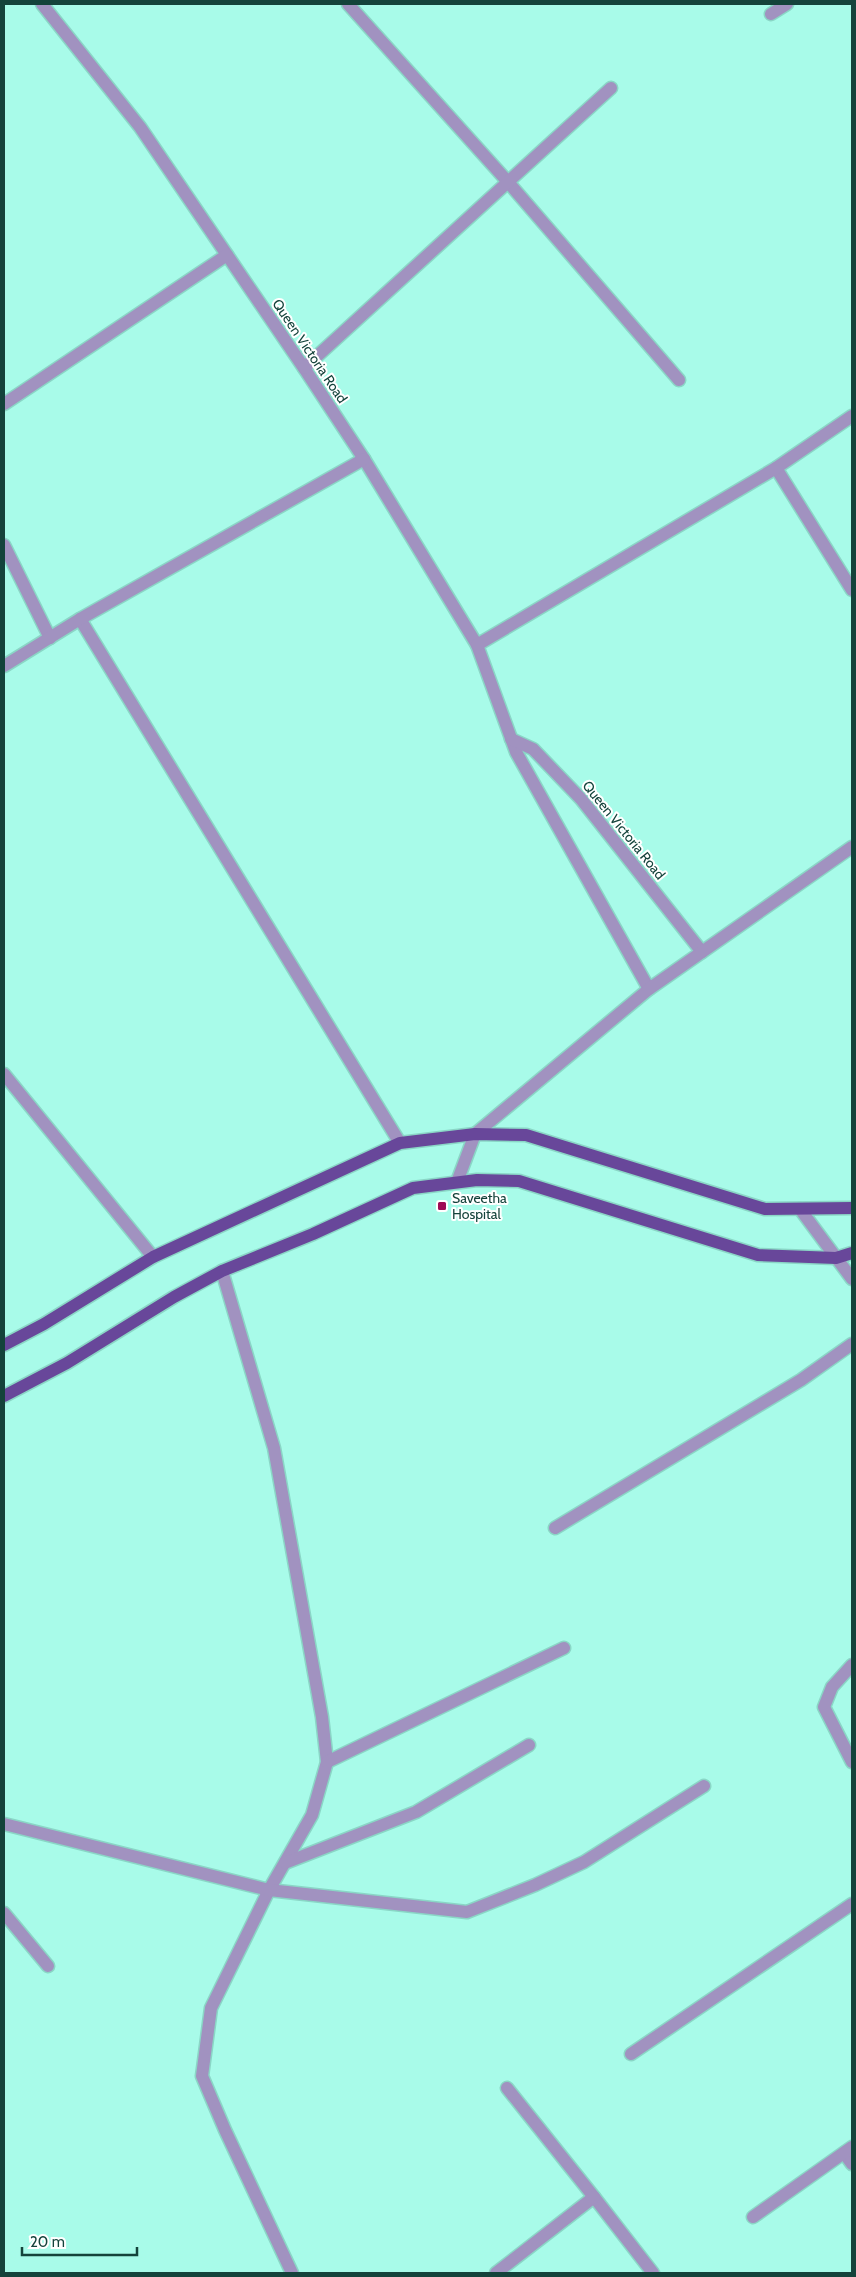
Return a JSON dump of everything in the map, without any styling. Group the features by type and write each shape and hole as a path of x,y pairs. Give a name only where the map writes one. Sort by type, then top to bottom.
{"main road":[{"path":"4,1345 44,1324 153,1257 400,1143 475,1134 526,1135 764,1209 852,1208"},
{"path":"4,1396 67,1363 222,1271 313,1234 413,1188 457,1182 519,1181 758,1255 836,1258 852,1253"}],"street":[{"name":"Queen Victoria Road","path":"42,4 140,127 364,459 477,645 516,752 649,989"},
{"path":"348,4 508,182 679,380"},
{"path":"770,14 787,4"},
{"path":"304,368 611,88"},
{"path":"4,404 227,255"},
{"path":"477,645 776,468 852,416"},
{"path":"4,666 80,619 364,459"},
{"path":"776,468 852,590"},
{"path":"4,545 50,638"},
{"path":"80,619 400,1143"},
{"name":"Queen Victoria Road","path":"511,739 533,749 581,799 702,952"},
{"path":"457,1182 475,1134 649,989 852,847"},
{"path":"4,1074 153,1257"},
{"path":"800,1209 852,1279"},
{"path":"222,1271 274,1448 322,1717 327,1762 312,1815 269,1890 211,2008 202,2076 225,2130 292,2273"},
{"path":"554,1528 801,1380 852,1344"},
{"path":"327,1762 564,1648"},
{"path":"852,1665 832,1687 824,1707 852,1762"},
{"path":"285,1863 416,1812 529,1745"},
{"path":"4,1824 269,1890 467,1912 584,1862 704,1786"},
{"path":"631,2054 852,1904"},
{"path":"4,1913 48,1966"},
{"path":"507,2088 652,2273"},
{"path":"753,2217 848,2150 852,2164"},
{"path":"496,2273 594,2197"}],"place":[{"name":"Saveetha Hospital","path":"442,1206"}]}
